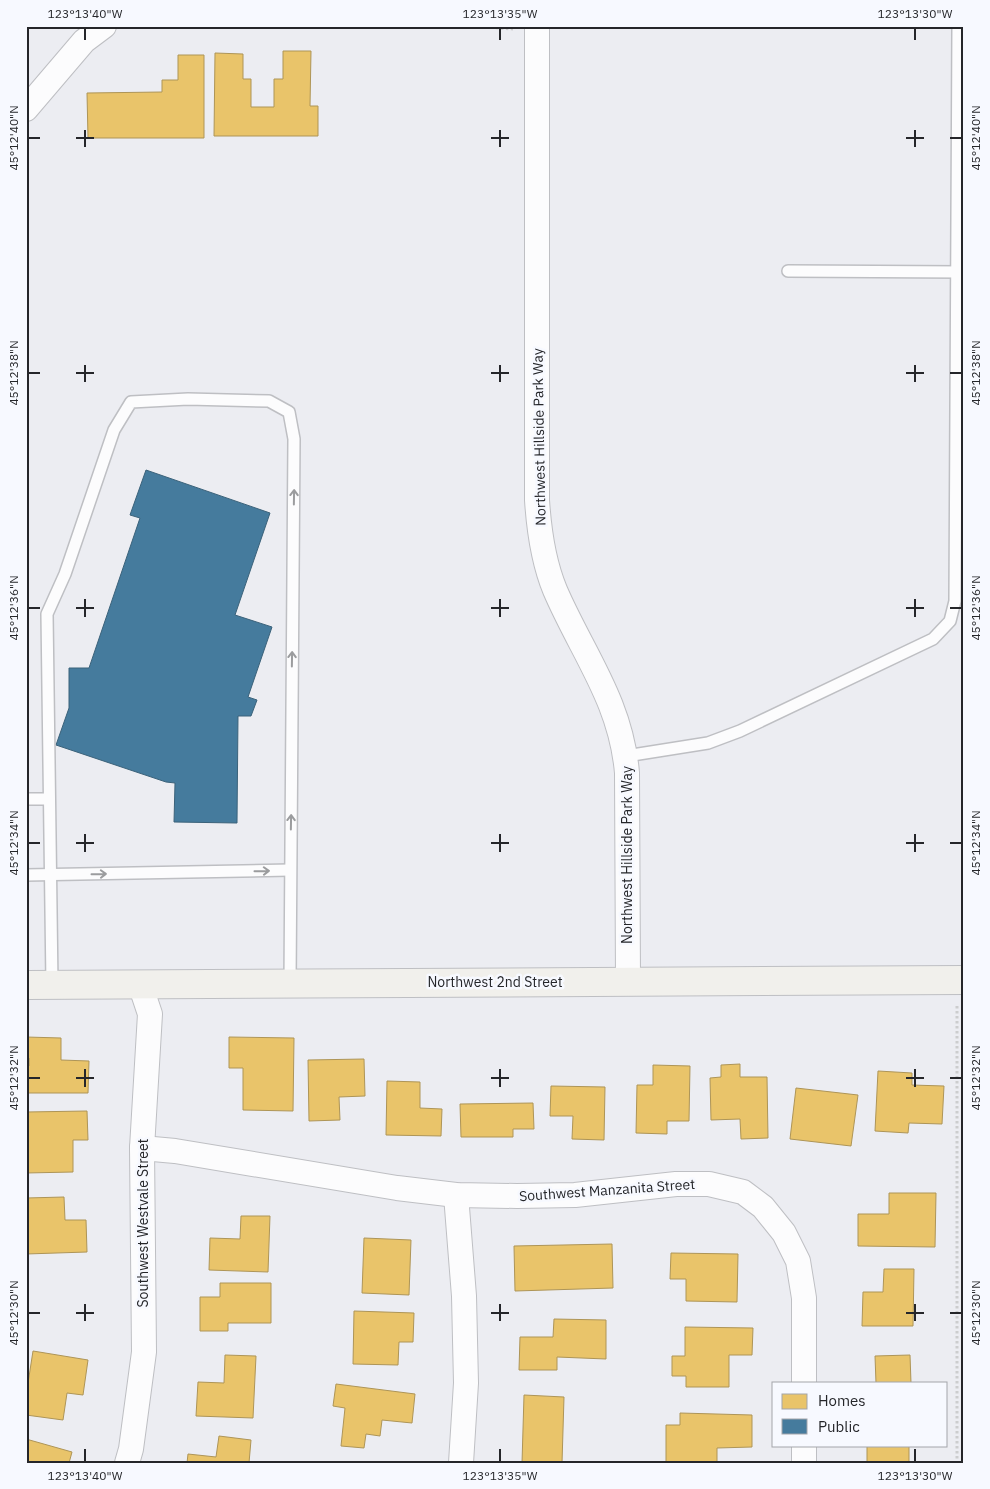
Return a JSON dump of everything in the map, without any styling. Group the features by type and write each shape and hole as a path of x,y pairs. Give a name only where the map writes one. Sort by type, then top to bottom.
{"main road":[{"name":"Northwest 2nd Street","path":"39,984 960,980"}],"street":[{"path":"26,108 84,41 104,26"},
{"name":"Northwest Hillside Park Way","path":"537,31 537,500 539,525 543,552 554,589 599,675 619,726 626,756 628,981"},
{"name":"Southwest Westvale Street","path":"127,1463 131,1449 144,1352 142,1148 150,1014 140,984"},
{"name":"Southwest Manzanita Street","path":"142,1148 175,1151 397,1188 456,1195 517,1196 575,1194 676,1184 709,1184 743,1192 763,1207 784,1233 798,1261 804,1298 804,1382"},
{"path":"456,1195 464,1296 466,1383 461,1463"},
{"path":"804,1446 804,1463"}],"lane":[{"path":"626,756 708,744 740,731 933,639 950,621 955,600 960,272 958,26"},
{"path":"788,271 960,272"},
{"path":"39,984 50,875 47,614 65,574 114,430 131,402 188,399 269,401 289,412 294,439 290,983"},
{"path":"26,799 50,799"},
{"path":"26,875 290,870"}],"path":[{"path":"471,26 537,31"},
{"path":"957,1463 960,980"}],"building: Homes":[{"path":"283,51 311,51 310,106 318,106 318,136 214,136 215,53 243,54 243,79 251,79 251,107 274,107 274,79 283,79"},
{"path":"178,55 204,55 204,138 88,138 87,93 162,92 162,80 178,80"},
{"path":"26,1037 61,1038 61,1060 89,1061 88,1093 26,1093 26,1066 29,1066 29,1058 26,1058"},
{"path":"229,1037 294,1038 293,1111 243,1110 243,1068 229,1068"},
{"path":"364,1059 365,1096 339,1097 340,1120 309,1121 308,1060"},
{"path":"740,1064 740,1077 767,1077 768,1138 741,1139 740,1119 711,1120 710,1078 721,1077 721,1065"},
{"path":"653,1065 690,1066 689,1121 667,1121 667,1134 636,1133 637,1085 653,1085"},
{"path":"878,1071 912,1073 912,1085 944,1086 942,1124 909,1123 908,1133 875,1131"},
{"path":"387,1081 420,1082 420,1108 442,1109 441,1136 386,1135"},
{"path":"551,1086 605,1087 604,1140 572,1139 573,1116 550,1116"},
{"path":"796,1088 858,1095 851,1146 790,1139"},
{"path":"533,1103 534,1129 513,1129 513,1137 461,1137 460,1104"},
{"path":"87,1111 88,1140 73,1140 73,1172 26,1173 26,1112"},
{"path":"889,1193 936,1193 935,1247 858,1246 858,1214 889,1214"},
{"path":"64,1197 65,1220 86,1220 87,1252 26,1254 26,1198"},
{"path":"241,1216 270,1216 268,1272 209,1270 210,1238 240,1239"},
{"path":"364,1238 411,1240 409,1295 362,1293"},
{"path":"612,1244 613,1288 515,1291 514,1246"},
{"path":"671,1253 738,1254 737,1302 686,1301 686,1279 670,1279"},
{"path":"884,1269 914,1269 913,1326 862,1326 863,1292 883,1292"},
{"path":"220,1283 271,1283 271,1323 228,1323 228,1331 200,1331 200,1297 220,1297"},
{"path":"354,1311 414,1313 413,1342 399,1342 398,1365 353,1364"},
{"path":"554,1319 606,1320 606,1359 557,1357 557,1370 519,1370 520,1337 553,1337"},
{"path":"685,1327 753,1328 752,1355 729,1355 729,1387 686,1387 686,1376 672,1376 672,1356 685,1356"},
{"path":"33,1351 88,1360 83,1395 67,1393 63,1420 26,1415 26,1396"},
{"path":"225,1355 256,1356 253,1418 196,1416 198,1382 224,1383"},
{"path":"910,1355 911,1382 876,1382 875,1356"},
{"path":"336,1384 415,1394 412,1423 382,1420 380,1436 366,1434 364,1448 341,1446 345,1408 333,1406"},
{"path":"524,1395 564,1397 562,1463 522,1463"},
{"path":"680,1413 752,1415 752,1447 717,1448 717,1463 666,1463 666,1425 680,1425"},
{"path":"219,1436 251,1440 249,1463 187,1463 188,1454 216,1457"},
{"path":"26,1439 72,1452 69,1463 26,1463"},
{"path":"867,1446 909,1446 909,1463 867,1463"}],"building: Public":[{"path":"146,470 270,513 235,615 272,627 248,697 257,700 251,716 238,716 237,823 174,822 175,783 166,782 56,745 69,708 69,668 89,668 140,518 130,515"}]}
